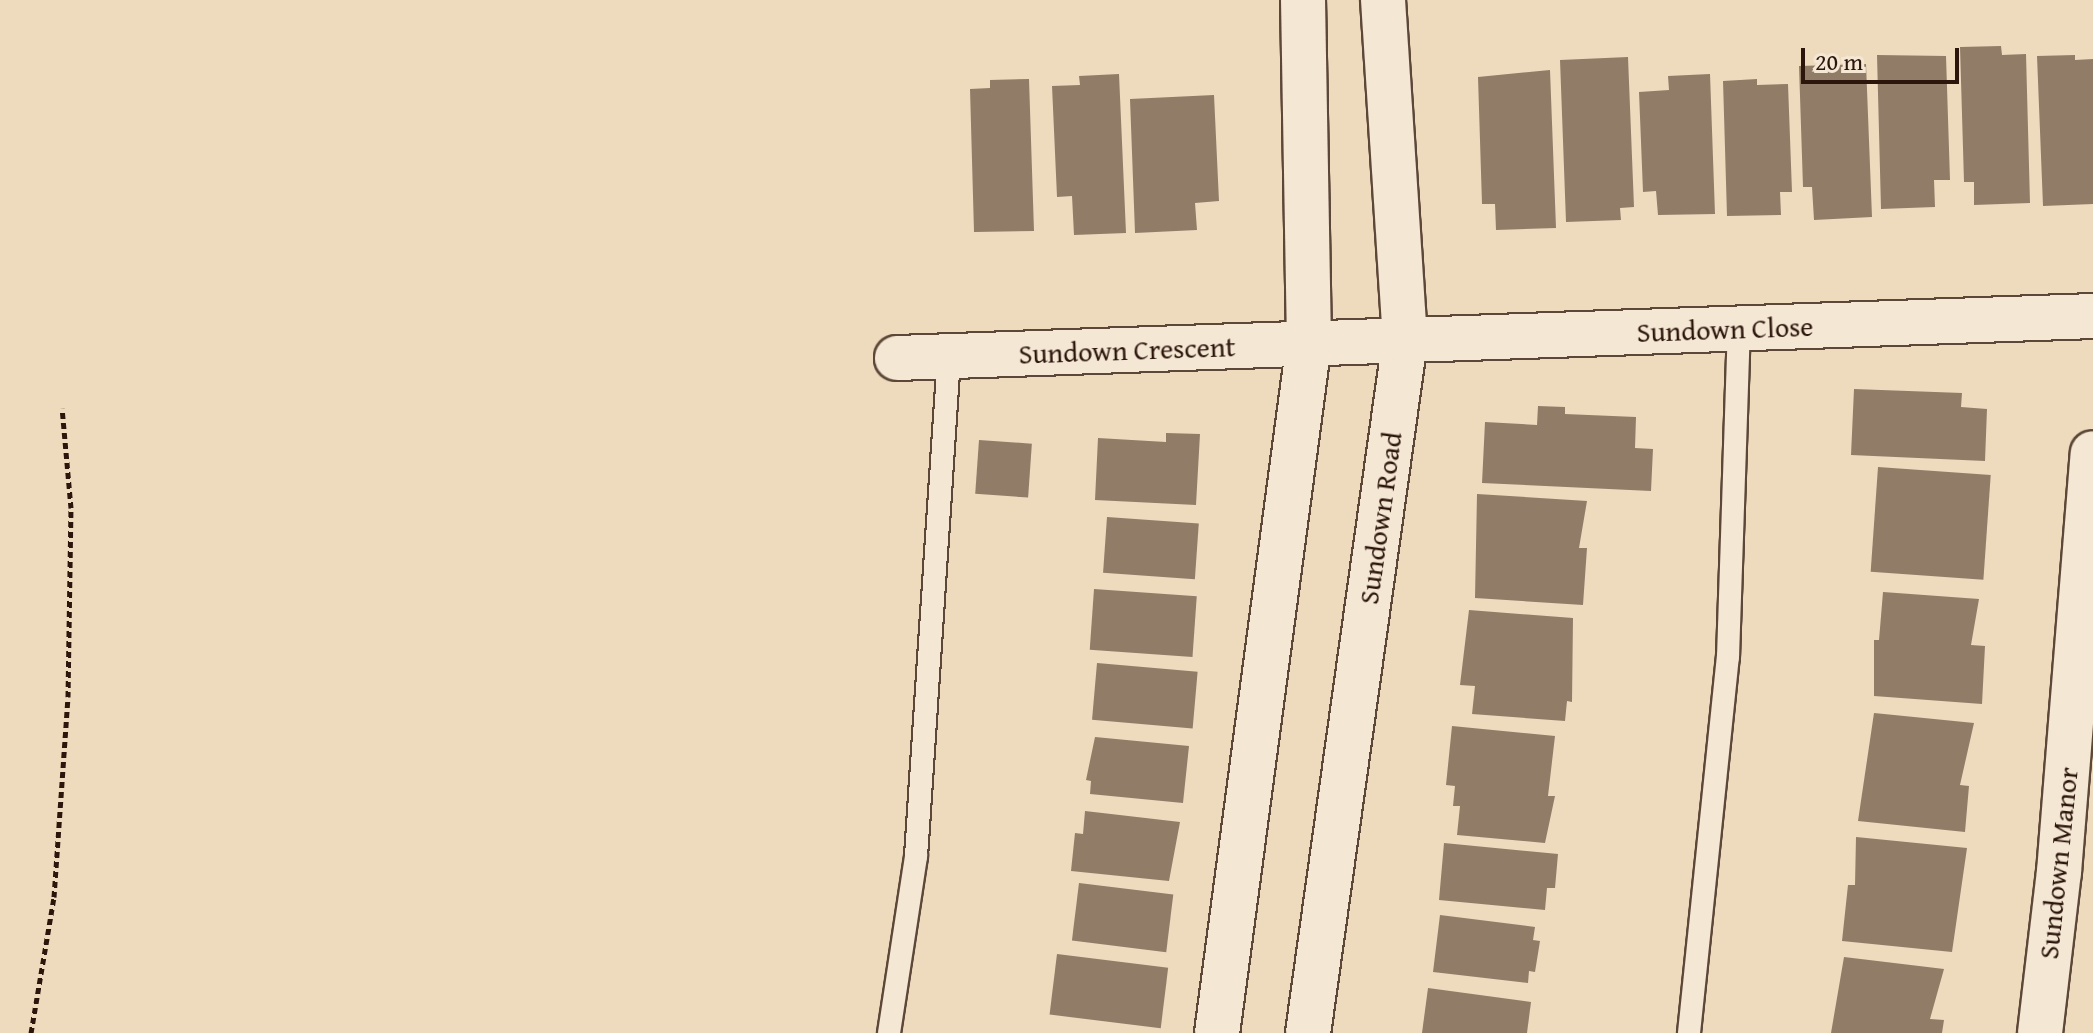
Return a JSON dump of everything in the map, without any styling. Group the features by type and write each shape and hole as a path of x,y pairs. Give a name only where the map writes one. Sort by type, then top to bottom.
{"street":[{"path":"1217,1033 1309,343 1303,0"},
{"name":"Sundown Road","path":"1308,1033 1405,340 1383,0"},
{"name":"Sundown Close","path":"1357,341 2093,316"},
{"name":"Sundown Crescent","path":"897,358 1357,341"},
{"name":"Sundown Manor","path":"2040,1033 2059,872 2093,453"}],"lane":[{"path":"1689,1033 1728,657 1739,329"},
{"path":"889,1033 916,856 949,356"}],"path":[{"path":"31,1033 54,897 68,697 71,508 62,408"}],"building":[{"path":"2001,46 2002,55 2026,54 2030,203 1974,205 1974,182 1964,182 1960,47"},
{"path":"1877,55 1946,56 1950,180 1934,180 1935,207 1881,209"},
{"path":"2075,55 2075,60 2093,59 2093,204 2043,206 2037,56"},
{"path":"1628,57 1634,207 1620,208 1621,220 1566,222 1560,60"},
{"path":"1866,64 1872,217 1814,220 1812,187 1803,187 1799,66"},
{"path":"1550,70 1556,228 1496,230 1495,204 1482,204 1478,77"},
{"path":"1119,74 1126,233 1074,235 1072,196 1057,197 1052,86 1080,85 1079,76"},
{"path":"1710,74 1715,214 1658,215 1656,191 1643,192 1639,92 1669,90 1668,76"},
{"path":"1029,79 1034,231 974,232 970,89 990,88 990,80"},
{"path":"1757,79 1757,85 1788,84 1792,192 1780,192 1781,215 1727,216 1723,81"},
{"path":"1214,95 1219,201 1195,203 1197,230 1135,233 1130,99"},
{"path":"1854,389 1962,393 1961,407 1987,409 1985,461 1851,455"},
{"path":"1538,406 1565,407 1565,414 1636,417 1635,448 1653,449 1651,491 1482,483 1485,422 1537,425"},
{"path":"1166,433 1200,434 1196,505 1095,500 1098,438 1166,442"},
{"path":"979,440 1032,444 1028,498 975,494"},
{"path":"1878,467 1991,475 1983,580 1871,572"},
{"path":"1477,494 1587,501 1579,548 1587,548 1583,605 1475,598"},
{"path":"1107,517 1199,523 1195,579 1103,573"},
{"path":"1094,589 1197,596 1192,657 1090,650"},
{"path":"1883,592 1979,599 1971,645 1985,646 1982,704 1874,696 1874,640 1879,640"},
{"path":"1469,610 1573,618 1572,702 1567,701 1565,721 1472,714 1475,686 1460,685"},
{"path":"1097,663 1198,672 1193,729 1092,720"},
{"path":"1874,713 1974,723 1960,785 1969,786 1965,832 1858,821"},
{"path":"1452,726 1555,736 1548,796 1555,796 1545,843 1457,835 1460,806 1453,806 1455,786 1446,785"},
{"path":"1095,737 1189,746 1183,803 1090,794 1091,781 1086,780"},
{"path":"1085,811 1180,822 1169,881 1071,871 1075,833 1083,834"},
{"path":"1856,837 1967,848 1952,952 1842,941 1848,885 1855,885"},
{"path":"1444,843 1558,854 1555,888 1547,888 1545,910 1439,900"},
{"path":"1079,883 1173,895 1166,952 1072,941"},
{"path":"1440,915 1535,927 1533,940 1540,941 1535,972 1529,971 1528,983 1433,972"},
{"path":"1057,954 1168,968 1161,1028 1050,1015"},
{"path":"1844,957 1944,969 1930,1019 1944,1020 1942,1033 1831,1033"},
{"path":"1428,988 1531,1002 1527,1033 1422,1033"}]}
